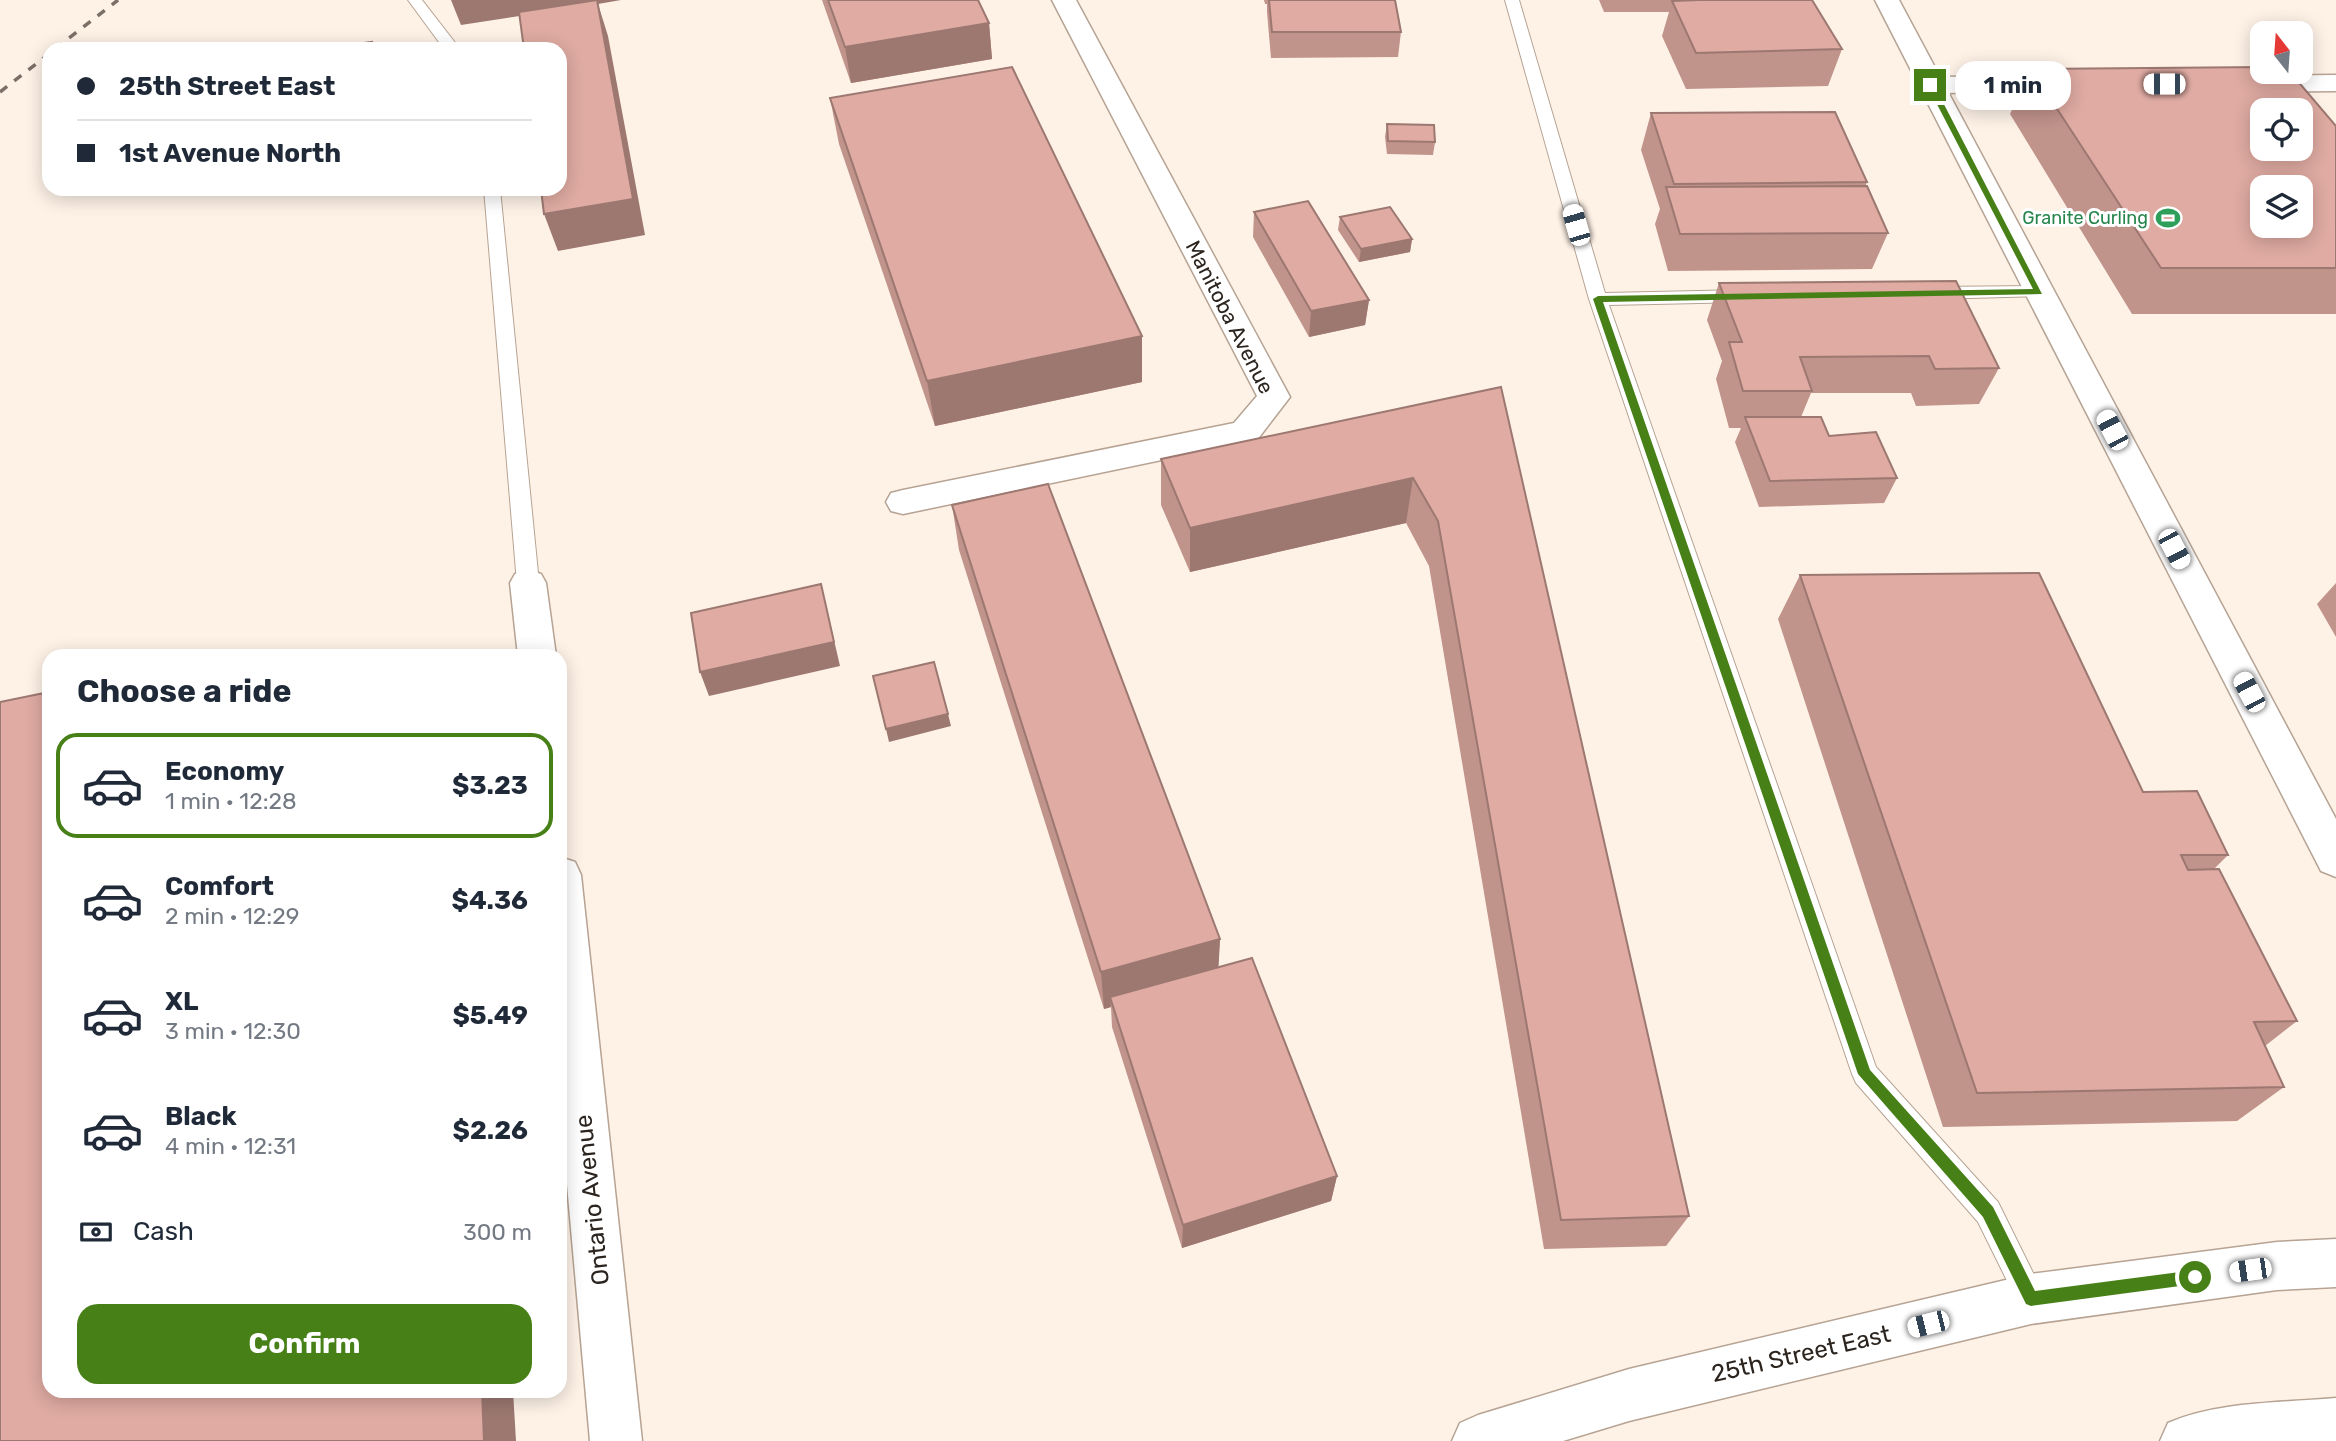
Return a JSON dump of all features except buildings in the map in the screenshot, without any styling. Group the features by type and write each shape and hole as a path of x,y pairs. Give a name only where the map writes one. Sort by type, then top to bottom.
{"street":[{"name":"Manitoba Avenue","path":"903,502 1245,432 1274,397 1064,0"},
{"path":"1887,0 2336,859"},
{"path":"2226,84 2274,92 2336,83"},
{"path":"1930,85 2105,84"},
{"path":"528,583 536,649"},
{"name":"Ontario Avenue","path":"567,946 616,1441"},
{"name":"25th Street East","path":"1478,1441 1629,1395 2031,1299 2277,1266 2336,1263"},
{"path":"2186,1441 2230,1433 2336,1424"}],"lane":[{"path":"415,0 423,16 448,42"},
{"path":"1512,0 1598,299 1865,1074 1988,1212 2031,1299"},
{"path":"493,196 528,583"},
{"path":"1911,293 2039,292"},
{"path":"1598,299 1761,296"}],"railway":[{"path":"64,42 118,0"},
{"path":"0,92 42,59"}],"place":[{"name":"Granite Curling","path":"2168,218"}],"route":[{"path":"1930,85 2039,292 1598,299 1865,1074 1988,1212 2031,1299 2195,1277"}]}
